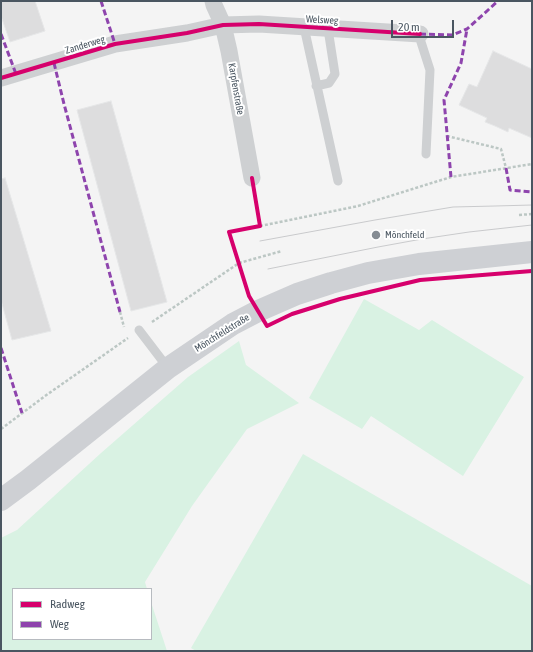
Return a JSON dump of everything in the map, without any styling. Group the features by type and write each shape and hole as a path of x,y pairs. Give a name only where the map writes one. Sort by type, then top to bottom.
{"main road":[{"name":"Mönchfeldstraße","path":"1,500 168,368 233,324 258,311 330,283 368,273 419,264 532,252"}],"street":[{"name":"Karpfenstraße","path":"213,1 223,25 229,51 252,178"},
{"name":"Welsweg","path":"223,25 259,24 420,34"},
{"name":"Zanderweg","path":"1,78 115,44 187,34 223,25"}],"lane":[{"path":"304,27 338,180"},
{"path":"316,86 329,83 335,74 328,29"},
{"path":"420,34 430,70 426,154"},
{"path":"139,330 168,368"}],"path":[{"path":"447,136 501,149 506,168"},
{"path":"260,226 358,206 451,177 532,164"},
{"path":"519,215 532,214"},
{"path":"1,429 139,330 239,263 282,251"}],"green space":[{"path":"364,299 419,330 432,320 524,377 463,476 371,416 362,429 309,398"},
{"path":"239,341 246,365 299,403 247,429 192,506 145,582 147,588 12,588 12,640 152,640 152,605 167,651 1,651 1,538 17,530 101,453 188,377"},
{"path":"303,454 532,586 532,651 196,651 191,648"}],"building":[{"path":"1,1 35,1 45,31 10,42 1,16"},
{"path":"493,51 532,69 532,138 509,128 508,132 485,122 487,118 459,105 469,84 477,87"},
{"path":"111,101 167,302 131,311 77,110"},
{"path":"5,178 51,331 12,340 1,300 1,179"}],"tram line":[{"path":"260,241 453,207 532,205"},
{"path":"268,269 422,239 532,225"}],"marked path":[{"path":"101,1 115,44"},
{"path":"420,34 452,35 467,29 498,1"},
{"path":"451,177 444,100 461,63 467,29"},
{"path":"1,34 16,74"},
{"path":"54,63 120,312"},
{"path":"506,168 510,190 532,192"},
{"path":"1,348 22,413"}],"cycle path":[{"path":"1,78 115,44 187,33 223,25 259,24 420,34"},
{"path":"252,178 260,226 229,232 249,296 267,326 292,314 340,299 420,280 532,271"}],"place":[{"name":"Mönchfeld","path":"376,235"}]}
